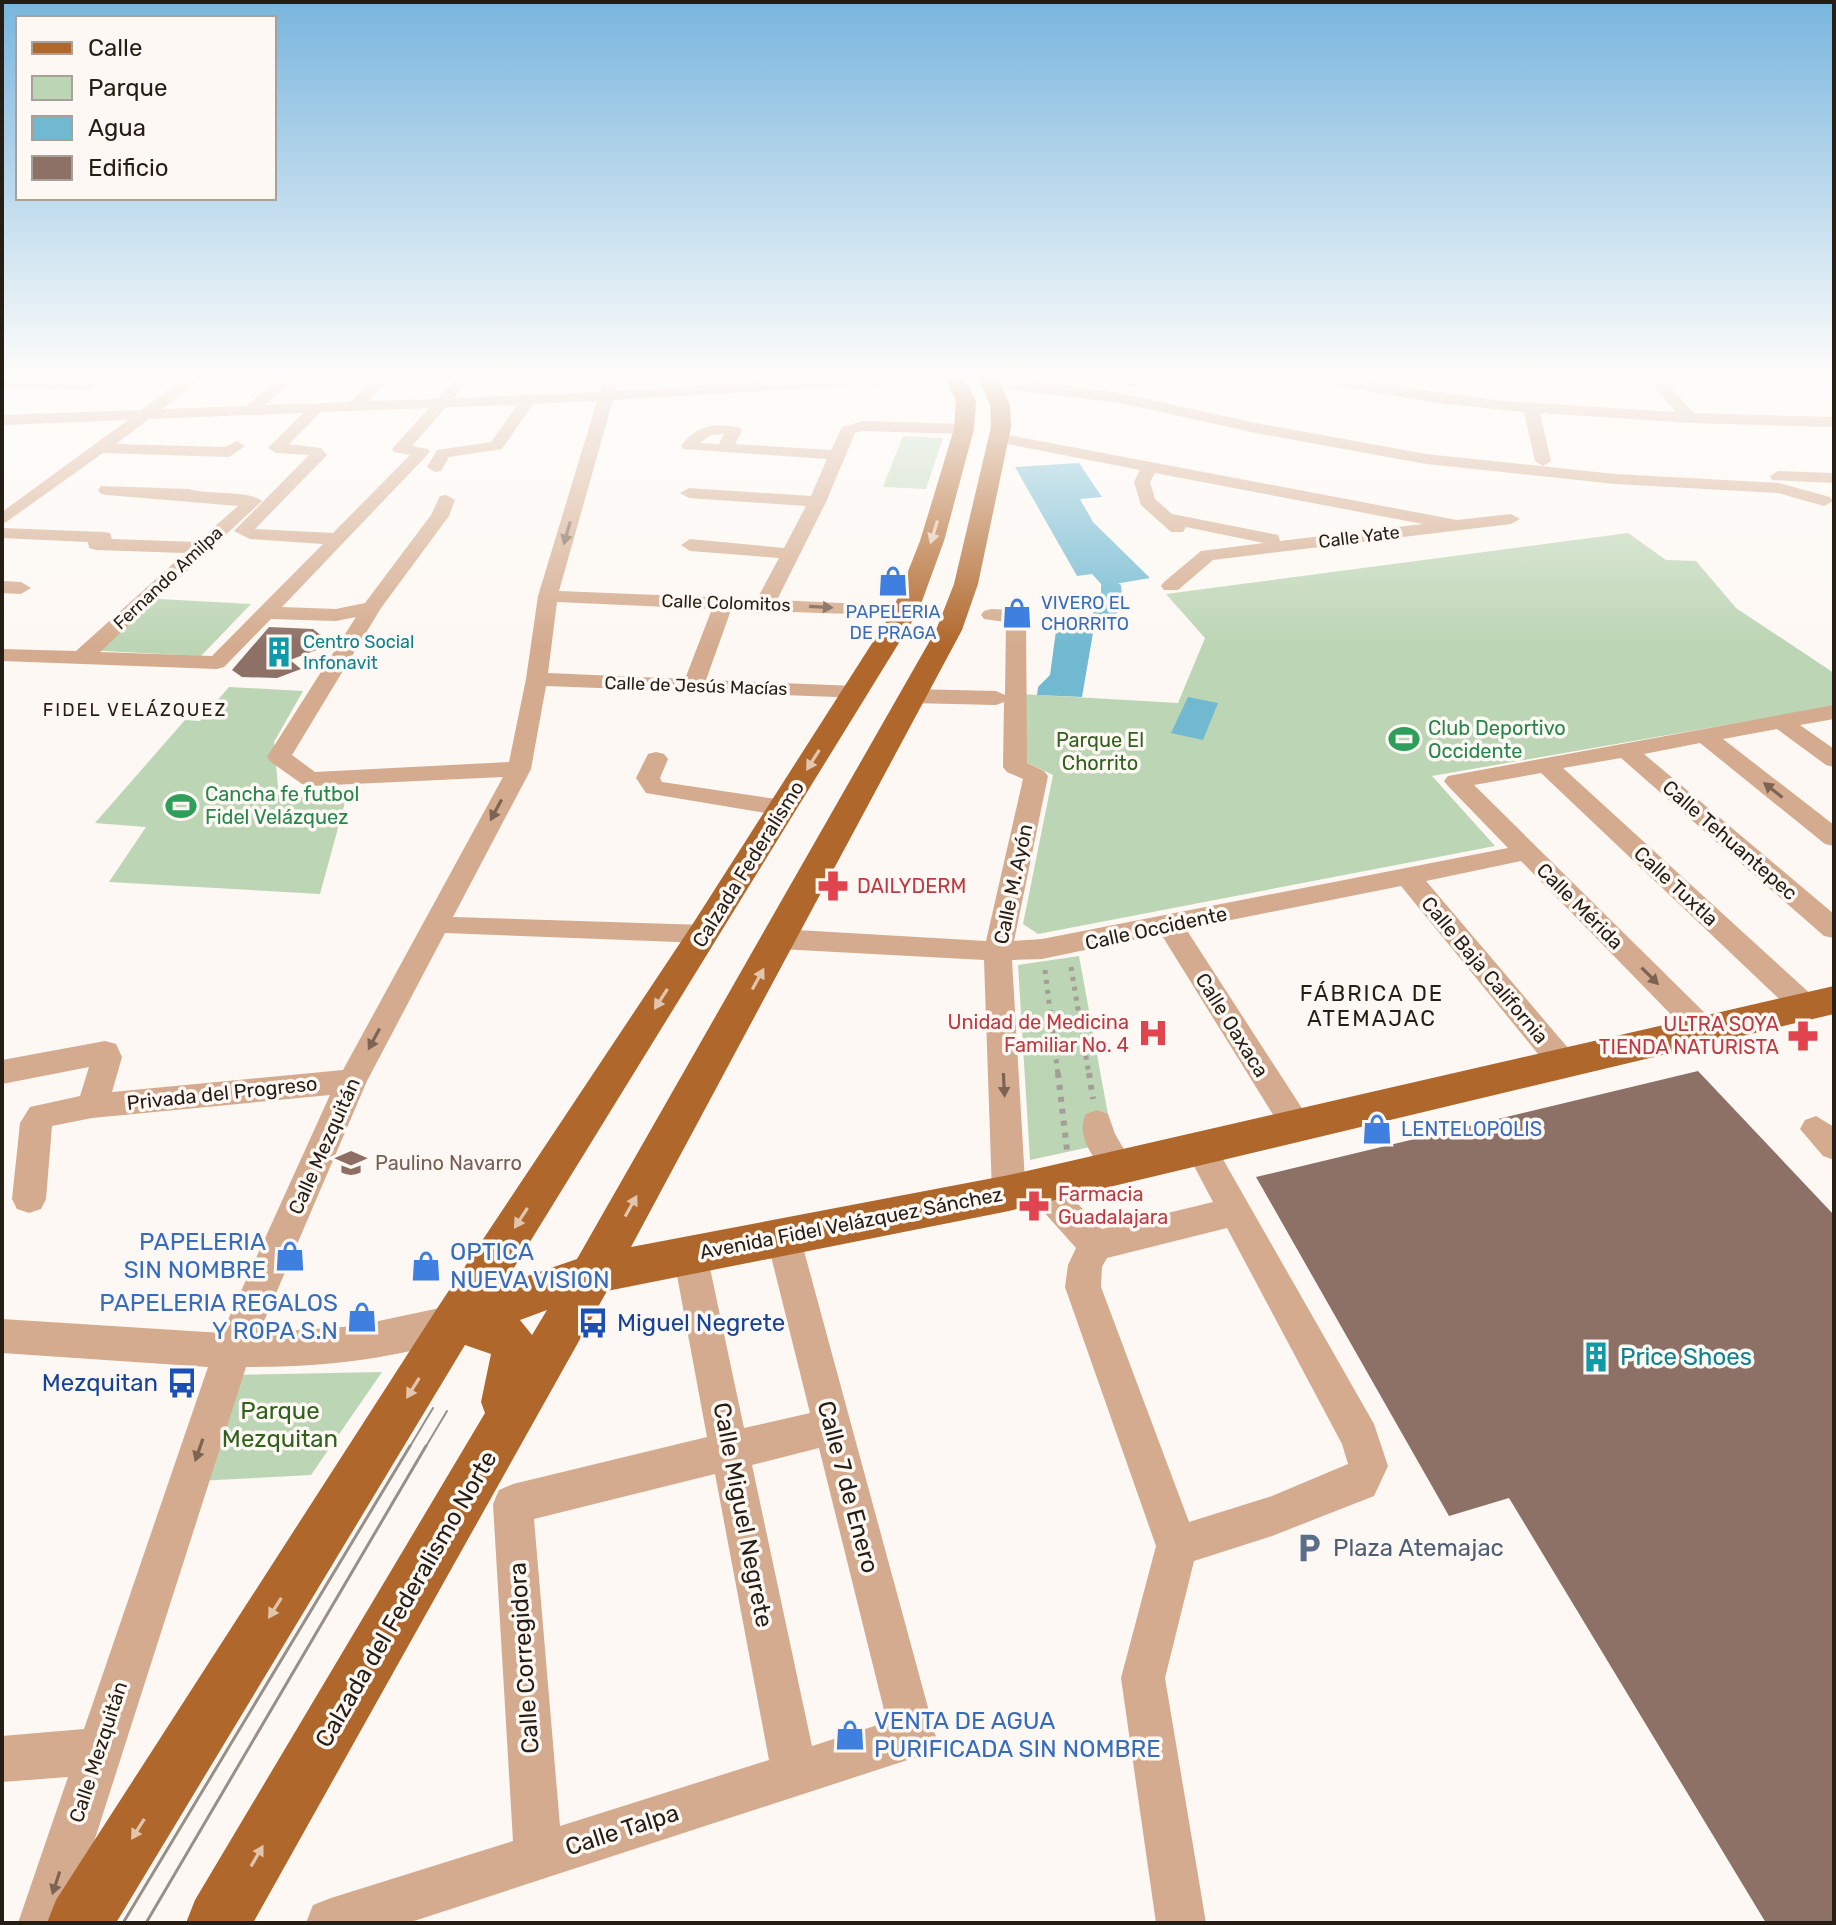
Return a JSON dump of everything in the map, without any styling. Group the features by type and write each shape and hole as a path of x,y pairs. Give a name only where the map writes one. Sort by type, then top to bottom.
{"main road":[{"name":"Calzada Federalismo","path":"454,1322 704,934 905,612 932,541 953,467"},
{"path":"593,1274 780,939 958,608 991,467"},
{"name":"Avenida Fidel Velázquez Sánchez","path":"454,1322 593,1274 1024,1189 1819,1003"},
{"name":"Calzada del Federalismo Norte","path":"218,1923 491,1482 593,1274"},
{"path":"79,1923 454,1322 504,1333 517,1353 517,1366 491,1482"}],"street":[{"path":"2,520 74,467"},
{"name":"Fernando Amilpa","path":"79,660 290,467"},
{"path":"307,467 243,531 337,539"},
{"path":"2,655 217,663 408,467"},
{"name":"Calle Mezquitán","path":"43,1923 233,1349 352,1081 519,769 537,679 548,596 586,467"},
{"path":"765,604 833,467"},
{"path":"1150,467 1142,482 1147,501 1208,555 1171,586"},
{"path":"1154,467 1456,525"},
{"path":"1500,467 1615,479 1779,488 1829,506"},
{"path":"1609,467 1834,478"},
{"path":"1808,477 1829,506"},
{"path":"107,490 252,501"},
{"path":"689,493 817,502"},
{"path":"2,494 35,496"},
{"path":"446,500 440,516 372,607 279,757 310,779 519,769"},
{"path":"1165,518 1297,544"},
{"name":"Calle Yate","path":"1208,555 1511,519"},
{"path":"2,533 104,537 96,544 201,548"},
{"path":"690,545 791,554"},
{"name":"Calle Colomitos","path":"548,596 905,612"},
{"path":"693,685 724,603"},
{"path":"266,613 336,615 372,607"},
{"name":"Calle M. Ayón","path":"991,615 1016,616 1015,767 1036,776 998,951 1024,1189"},
{"name":"Calle de Jesús Macías","path":"537,679 856,693"},
{"path":"911,696 996,698"},
{"path":"1546,765 1834,712"},
{"path":"1782,722 1834,760"},
{"path":"1705,736 1834,838"},
{"name":"Calle Tehuantepec","path":"1626,750 1834,929"},
{"path":"656,759 648,778 654,788 783,808"},
{"name":"Calle Mérida","path":"1546,765 1456,781 1704,1030"},
{"name":"Calle Tuxtla","path":"1546,765 1819,1003"},
{"name":"Calle Occidente","path":"780,939 998,951 1055,947 1527,852"},
{"name":"Calle Baja California","path":"1408,877 1563,1063"},
{"name":"Calle Oaxaca","path":"1169,925 1296,1125"},
{"path":"453,926 704,934"},
{"name":"Privada del Progreso","path":"2,1072 105,1052 107,1057 92,1106"},
{"name":"Privada del Progreso","path":"29,1199 36,1123 41,1116 92,1106 352,1081"},
{"path":"1097,1123 1099,1137 1119,1168"},
{"path":"1177,1546 1272,1516 1360,1482 1368,1466 1360,1438 1201,1149"},
{"path":"1024,1189 1096,1246"},
{"path":"1181,1923 1143,1678 1177,1546 1083,1287 1085,1265 1096,1246 1235,1211"},
{"name":"Calle 7 de Enero","path":"783,1236 913,1737"},
{"name":"Calle Miguel Negrete","path":"690,1254 795,1775"},
{"name":"Avenida Fidel Velázquez Sánchez","path":"2,1336 233,1349 342,1345 399,1336 454,1322"},
{"path":"491,1482 730,1451 833,1426"},
{"name":"Calle Corregidora","path":"491,1482 538,1857"},
{"name":"Calle Talpa","path":"331,1923 913,1737"},
{"path":"2,1759 98,1751"}],"path":[{"path":"1055,947 1097,1123"},
{"path":"1055,947 1066,1139"}],"green space":[{"path":"891,467 933,467 926,489 883,487"},
{"name":"Club Deportivo Occidente","path":"1628,533 1666,560 1696,561 1736,608 1834,673 1834,706 1432,776 1495,846 1038,934 1023,924 1053,775 1023,761 1021,694 1178,703 1205,638 1166,594"},
{"path":"141,598 251,604 201,656 85,650"},
{"path":"229,687 303,691 274,742 279,798 347,795 320,894 109,882 146,827 95,823 185,720 200,721"},
{"path":"1079,956 1113,1142 1030,1160 1018,965"},
{"name":"Parque Mezquitan","path":"382,1372 311,1475 197,1481 233,1375"}],"water":[{"path":"1015,467 1082,467 1102,497 1080,499 1093,522 1150,578 1103,586 1092,574 1077,576"},
{"path":"1094,627 1082,697 1037,695 1038,687 1050,675 1056,631"},
{"path":"1188,697 1218,703 1203,740 1171,733"}],"building":[{"name":"Centro Social Infonavit","path":"269,627 313,629 332,644 290,660 301,669 277,678 242,677 232,670"},
{"name":"Price Shoes","path":"1698,1071 1834,1215 1834,1923 1766,1923 1509,1498 1449,1516 1256,1177"}],"waterway":[{"path":"1090,627 1112,607 1111,585"}],"tram line":[{"path":"409,1448 433,1408"},
{"path":"425,1448 447,1411"},
{"path":"123,1923 410,1446"},
{"path":"146,1923 426,1446"}],"place":[{"name":"PAPELERIA DE PRAGA","path":"893,581"},
{"name":"VIVERO EL CHORRITO","path":"1017,613"},
{"name":"Centro Social Infonavit","path":"279,652"},
{"name":"Club Deportivo Occidente","path":"1404,739"},
{"name":"Cancha fe futbol Fidel Velázquez","path":"181,806"},
{"name":"DAILYDERM","path":"833,886"},
{"name":"Unidad de Medicina Familiar No. 4","path":"1153,1033"},
{"name":"ULTRA SOYA TIENDA NATURISTA","path":"1803,1036"},
{"name":"LENTELOPOLIS","path":"1377,1129"},
{"name":"Paulino Navarro","path":"351,1163"},
{"name":"Farmacia Guadalajara","path":"1034,1206"},
{"name":"PAPELERIA SIN NOMBRE","path":"290,1256"},
{"name":"OPTICA NUEVA VISION","path":"426,1266"},
{"name":"PAPELERIA REGALOS Y ROPA S.N","path":"362,1317"},
{"name":"Miguel Negrete","path":"593,1323"},
{"name":"Price Shoes","path":"1596,1357"},
{"name":"Mezquitan","path":"182,1383"},
{"name":"Plaza Atemajac","path":"1309,1548"},
{"name":"VENTA DE AGUA PURIFICADA SIN NOMBRE","path":"850,1735"}],"district":[{"name":"FIDEL VELÁZQUEZ","path":"135,710"},
{"name":"FÁBRICA DE ATEMAJAC","path":"1372,1006"}],"park label":[{"name":"Parque El Chorrito","path":"1100,752"}]}
